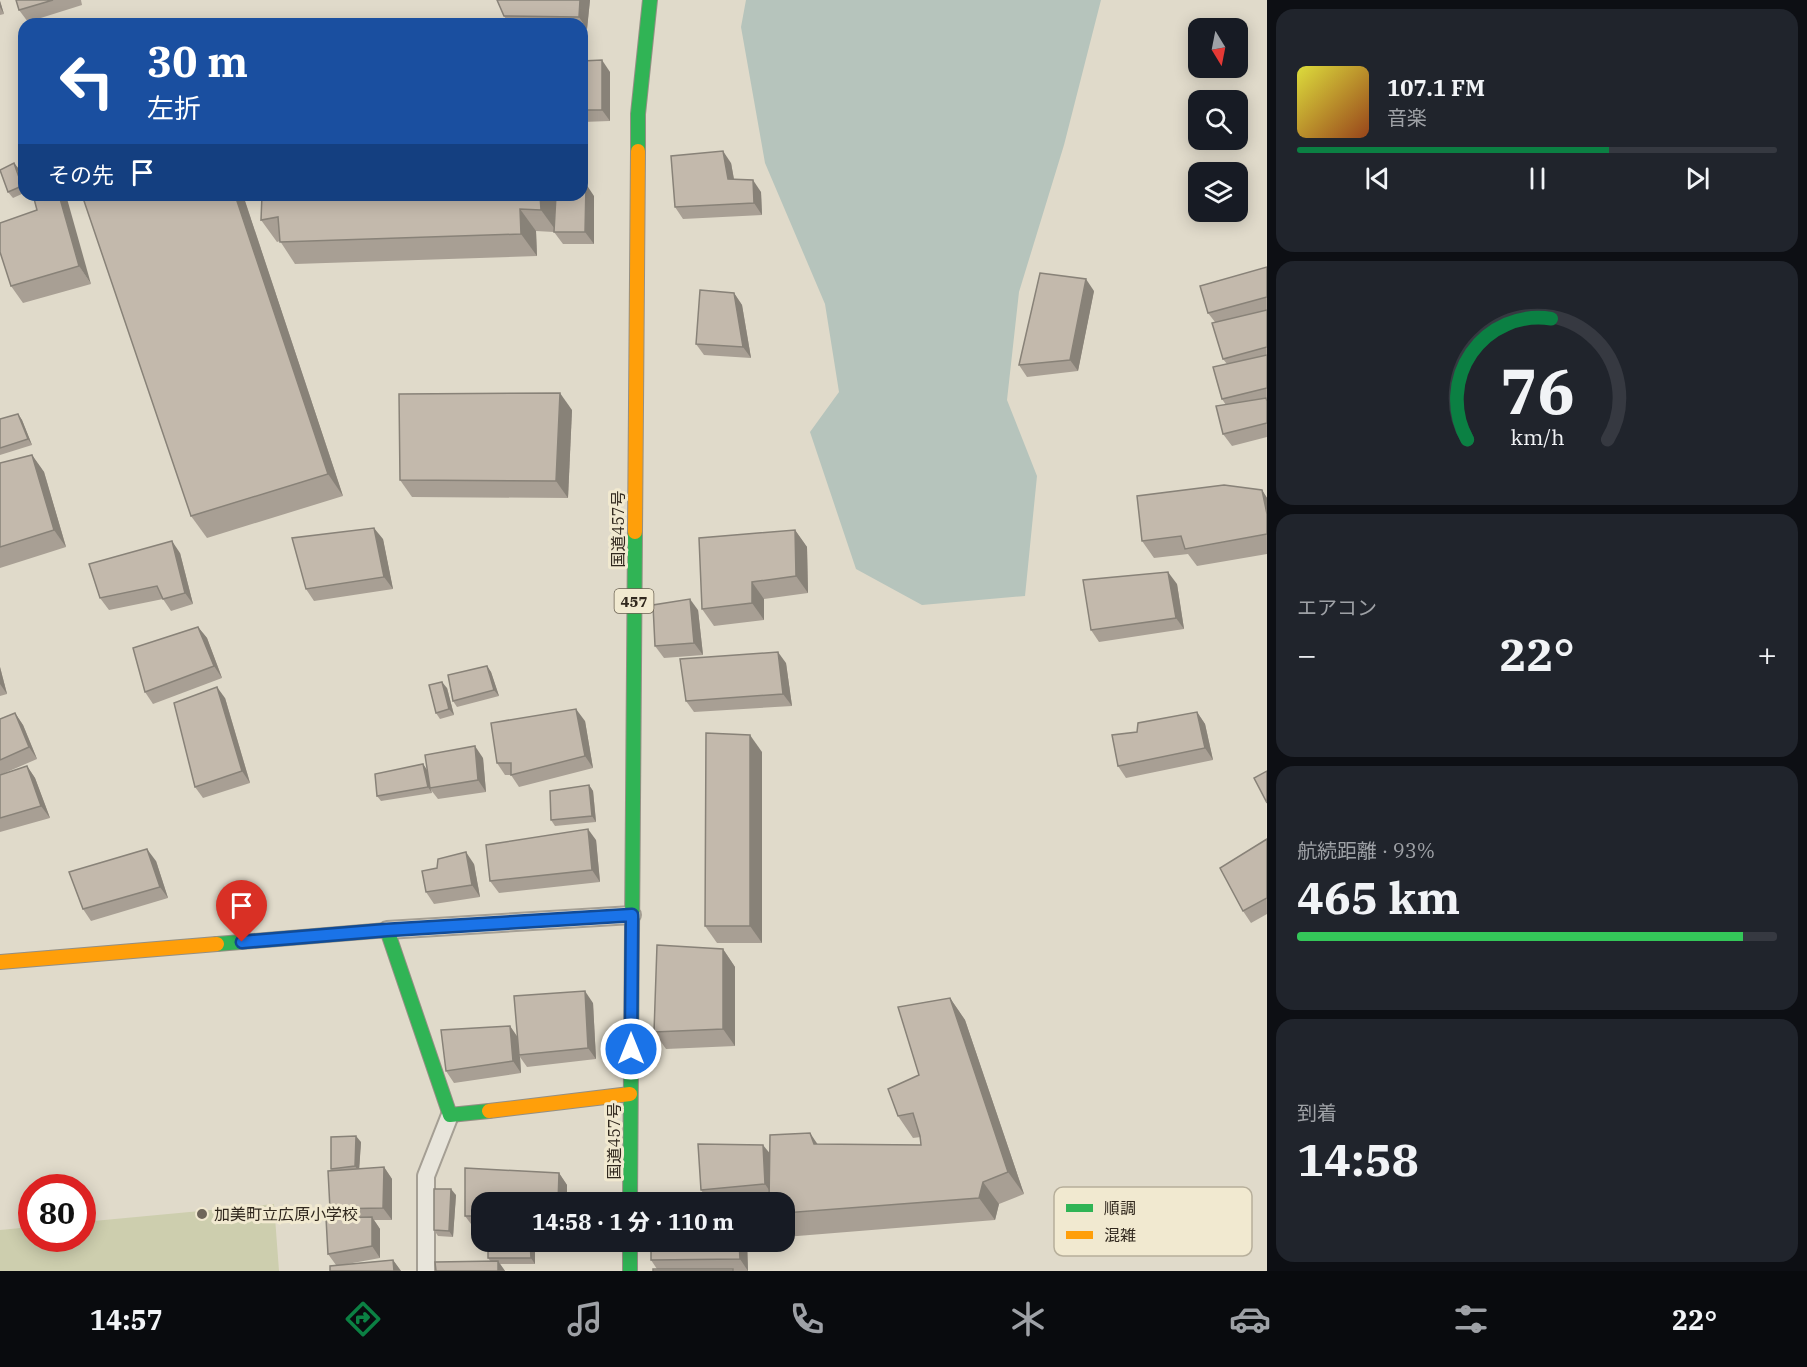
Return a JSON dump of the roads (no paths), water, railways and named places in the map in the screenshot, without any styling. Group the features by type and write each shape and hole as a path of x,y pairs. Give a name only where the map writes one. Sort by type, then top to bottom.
{"main road":[{"name":"国道457号","path":"630,1192 638,114 650,0"},
{"path":"0,962 387,930 450,1115 630,1094"},
{"path":"630,1252 630,1271"}],"lane":[{"path":"387,930 632,915"},
{"path":"426,1271 426,1176 450,1115"}],"place":[{"name":"加美町立広原小学校","path":"202,1214"}]}
